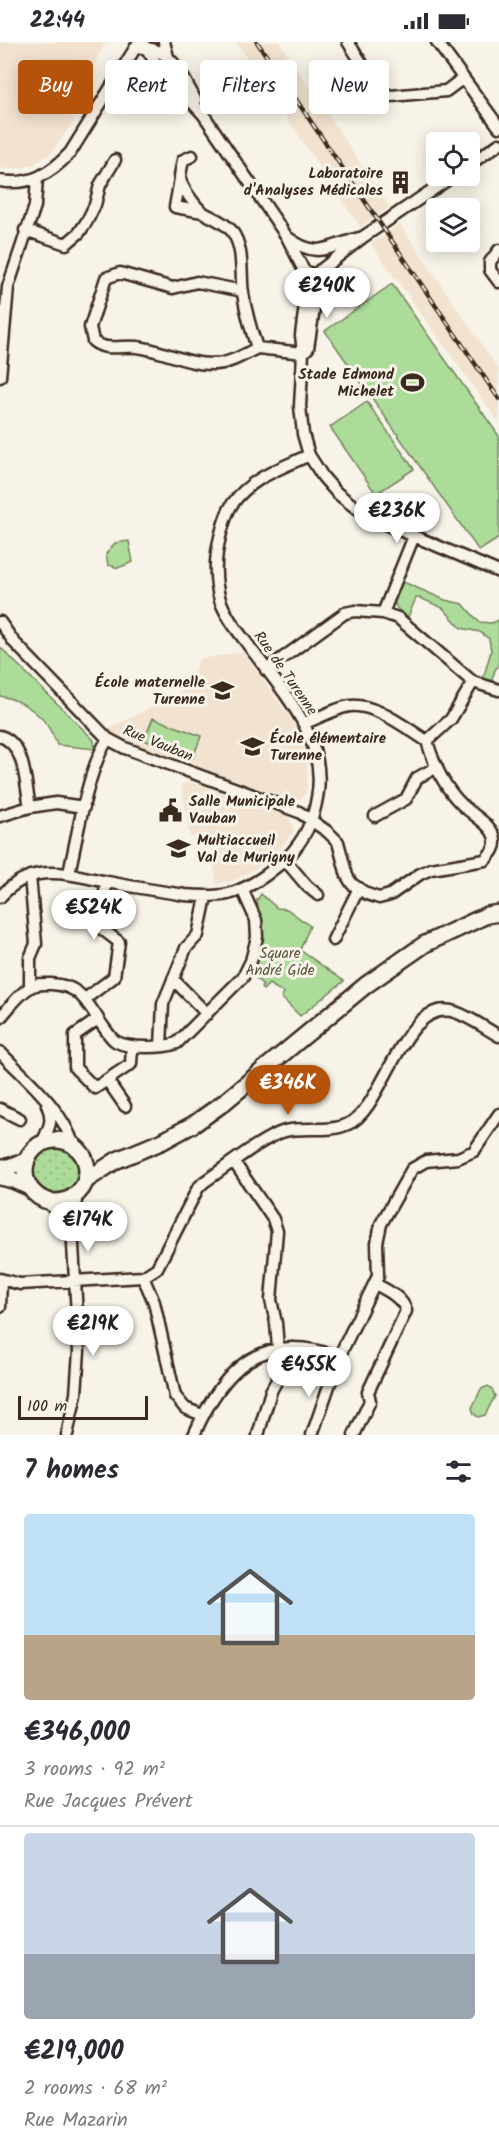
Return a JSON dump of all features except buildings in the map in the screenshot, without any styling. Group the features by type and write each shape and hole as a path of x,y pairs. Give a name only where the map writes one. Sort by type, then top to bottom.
{"main road":[{"path":"117,1160 78,1150 58,1140 42,1143 35,1147 26,1161 25,1179 39,1198 57,1202 68,1200 76,1194 85,1181 117,1160 163,1141 194,1124 222,1104 366,985 425,944 487,915 499,913"},
{"path":"460,927 499,920"},
{"path":"78,1150 87,1172 85,1181"},
{"path":"0,1167 26,1161"},
{"path":"0,1177 29,1187"}],"street":[{"path":"164,42 168,57"},
{"path":"348,42 381,91 391,96 446,91 462,79"},
{"path":"437,42 499,128"},
{"path":"140,45 168,57 188,82 200,108"},
{"path":"140,45 153,60"},
{"path":"130,60 140,45"},
{"path":"0,181 9,183 37,179 56,168 70,153 105,98"},
{"path":"188,98 200,111"},
{"path":"203,114 287,237 302,267 314,274 363,237 438,186"},
{"path":"480,157 499,144"},
{"path":"192,156 183,160 175,207 203,212 222,222 231,231 241,258 248,322 257,348"},
{"path":"26,230 66,244 79,233 87,221 100,185 115,160"},
{"path":"0,377 8,287 35,206 37,179"},
{"path":"180,179 182,186 203,212"},
{"path":"287,237 322,257 308,348 303,353"},
{"path":"363,237 302,255 306,298 301,335 303,353 300,406 303,435 309,455 337,493 356,508 383,523 499,572"},
{"path":"499,250 490,262 490,270 499,282"},
{"path":"243,291 197,282 173,288 120,273 106,278 90,327 93,341 99,346 109,348 136,346 194,363 217,365 257,348 303,353"},
{"name":"Rue de Turenne","path":"0,897 9,887 30,876 45,873 69,873 185,896 227,895 243,891 285,860 303,840 312,820 319,790 315,748 305,723 230,621 220,598 215,572 218,546 233,503 260,477 309,455"},
{"path":"383,613 414,536"},
{"path":"266,670 345,613 355,611 383,613 398,618 473,682 499,690"},
{"name":"Rue Vauban","path":"0,622 14,642 108,739 125,748 299,812 328,832 338,842 347,876 352,884 359,888"},
{"path":"427,741 451,719 473,682"},
{"path":"305,723 346,706 360,705 372,709 427,741 436,767 459,803 489,828 495,839 494,850 485,860 431,869 390,895 379,898 359,888 333,940"},
{"path":"0,736 10,741 20,754 30,807"},
{"path":"69,873 84,807 100,752 108,739"},
{"path":"375,816 406,799 417,778 436,767"},
{"path":"0,816 30,807 57,803 84,807"},
{"path":"285,860 318,896"},
{"path":"30,876 36,944 30,958 30,986"},
{"path":"85,999 114,977 119,942 102,929 106,882"},
{"path":"0,1018 30,986 60,984 70,986 85,999 117,1042 132,1046 161,1046 177,1043 243,978 251,961 257,937 256,920 243,891"},
{"path":"161,1046 163,1004 186,948 198,934 206,897"},
{"path":"173,979 207,1014"},
{"path":"0,1307 1,1280 20,1284 143,1276 157,1268 198,1188 204,1182 272,1136 287,1130 338,1127 349,1124 360,1116 411,1032 423,1019 435,1012 454,1012 499,1036"},
{"path":"98,1019 75,1035 75,1068 95,1088 131,1065 132,1046"},
{"path":"0,1052 56,1108 78,1150"},
{"path":"107,1080 125,1106"},
{"path":"42,1143 52,1122 45,1099"},
{"path":"0,1109 20,1119"},
{"path":"312,1435 339,1357 378,1276 377,1243 381,1224 412,1170 426,1161 458,1158 474,1152 499,1114"},
{"path":"234,1162 273,1220 277,1231 271,1300 278,1348"},
{"path":"67,1435 76,1394 79,1352 72,1227 76,1194"},
{"path":"46,1201 72,1227"},
{"path":"143,1276 153,1302 175,1396 185,1407 202,1415"},
{"path":"354,1435 370,1401 368,1392 406,1311 406,1306 400,1300 375,1284"},
{"path":"194,1435 212,1397 227,1377 246,1360 278,1348 323,1351 339,1357"},
{"path":"258,1435 270,1391 287,1362 292,1348"}],"shaded area":[{"path":"0,42 106,42 93,67 93,60 18,60 18,114 70,114 74,121 51,153 35,164 21,168 0,169"},
{"path":"236,42 279,42 291,60 248,60"},
{"path":"297,69 309,87 309,114 327,114 390,207 360,227 284,114 297,114"},
{"path":"400,224 499,370 499,422 371,244"},
{"path":"243,652 291,719 302,742 307,763 306,794 295,802 132,742 107,730 188,688 199,659"},
{"path":"187,781 289,816 294,830 280,849 259,867 235,880 217,884 208,834 190,837 181,784"}],"green space":[{"name":"Stade Edmond Michelet","path":"392,284 499,436 499,538 479,551 325,331"},
{"path":"367,402 414,469 376,494 330,427"},
{"path":"129,541 133,562 118,568 108,565 106,554 115,543"},
{"path":"401,581 445,600 463,604 479,622 492,623 499,620 499,664 491,683 483,679 491,651 489,639 480,632 461,628 443,608 420,598 416,598 408,617 398,609 395,602"},
{"path":"0,647 94,740 95,749 57,745 48,727 35,712 19,702 0,696"},
{"path":"153,718 201,736 193,758 144,740"},
{"name":"Square André Gide","path":"261,894 277,908 287,909 310,926 300,950 344,981 300,1016 281,997 284,993 269,984 263,990 261,988 263,985 253,975 262,936 257,900"},
{"path":"51,1148 61,1148 76,1158 80,1172 79,1181 70,1192 61,1196 51,1196 36,1186 32,1177 32,1167 42,1152"},
{"path":"488,1386 495,1396 485,1415 478,1417 472,1408 481,1389"}],"railway":[{"path":"257,42 499,399"}],"place":[{"name":"Laboratoire d'Analyses Médicales","path":"401,182"},
{"name":"Stade Edmond Michelet","path":"412,383"},
{"name":"École maternelle Turenne","path":"223,691"},
{"name":"École élémentaire Turenne","path":"252,747"},
{"name":"Salle Municipale Vauban","path":"171,810"},
{"name":"Multiaccueil Val de Murigny","path":"179,849"}]}
